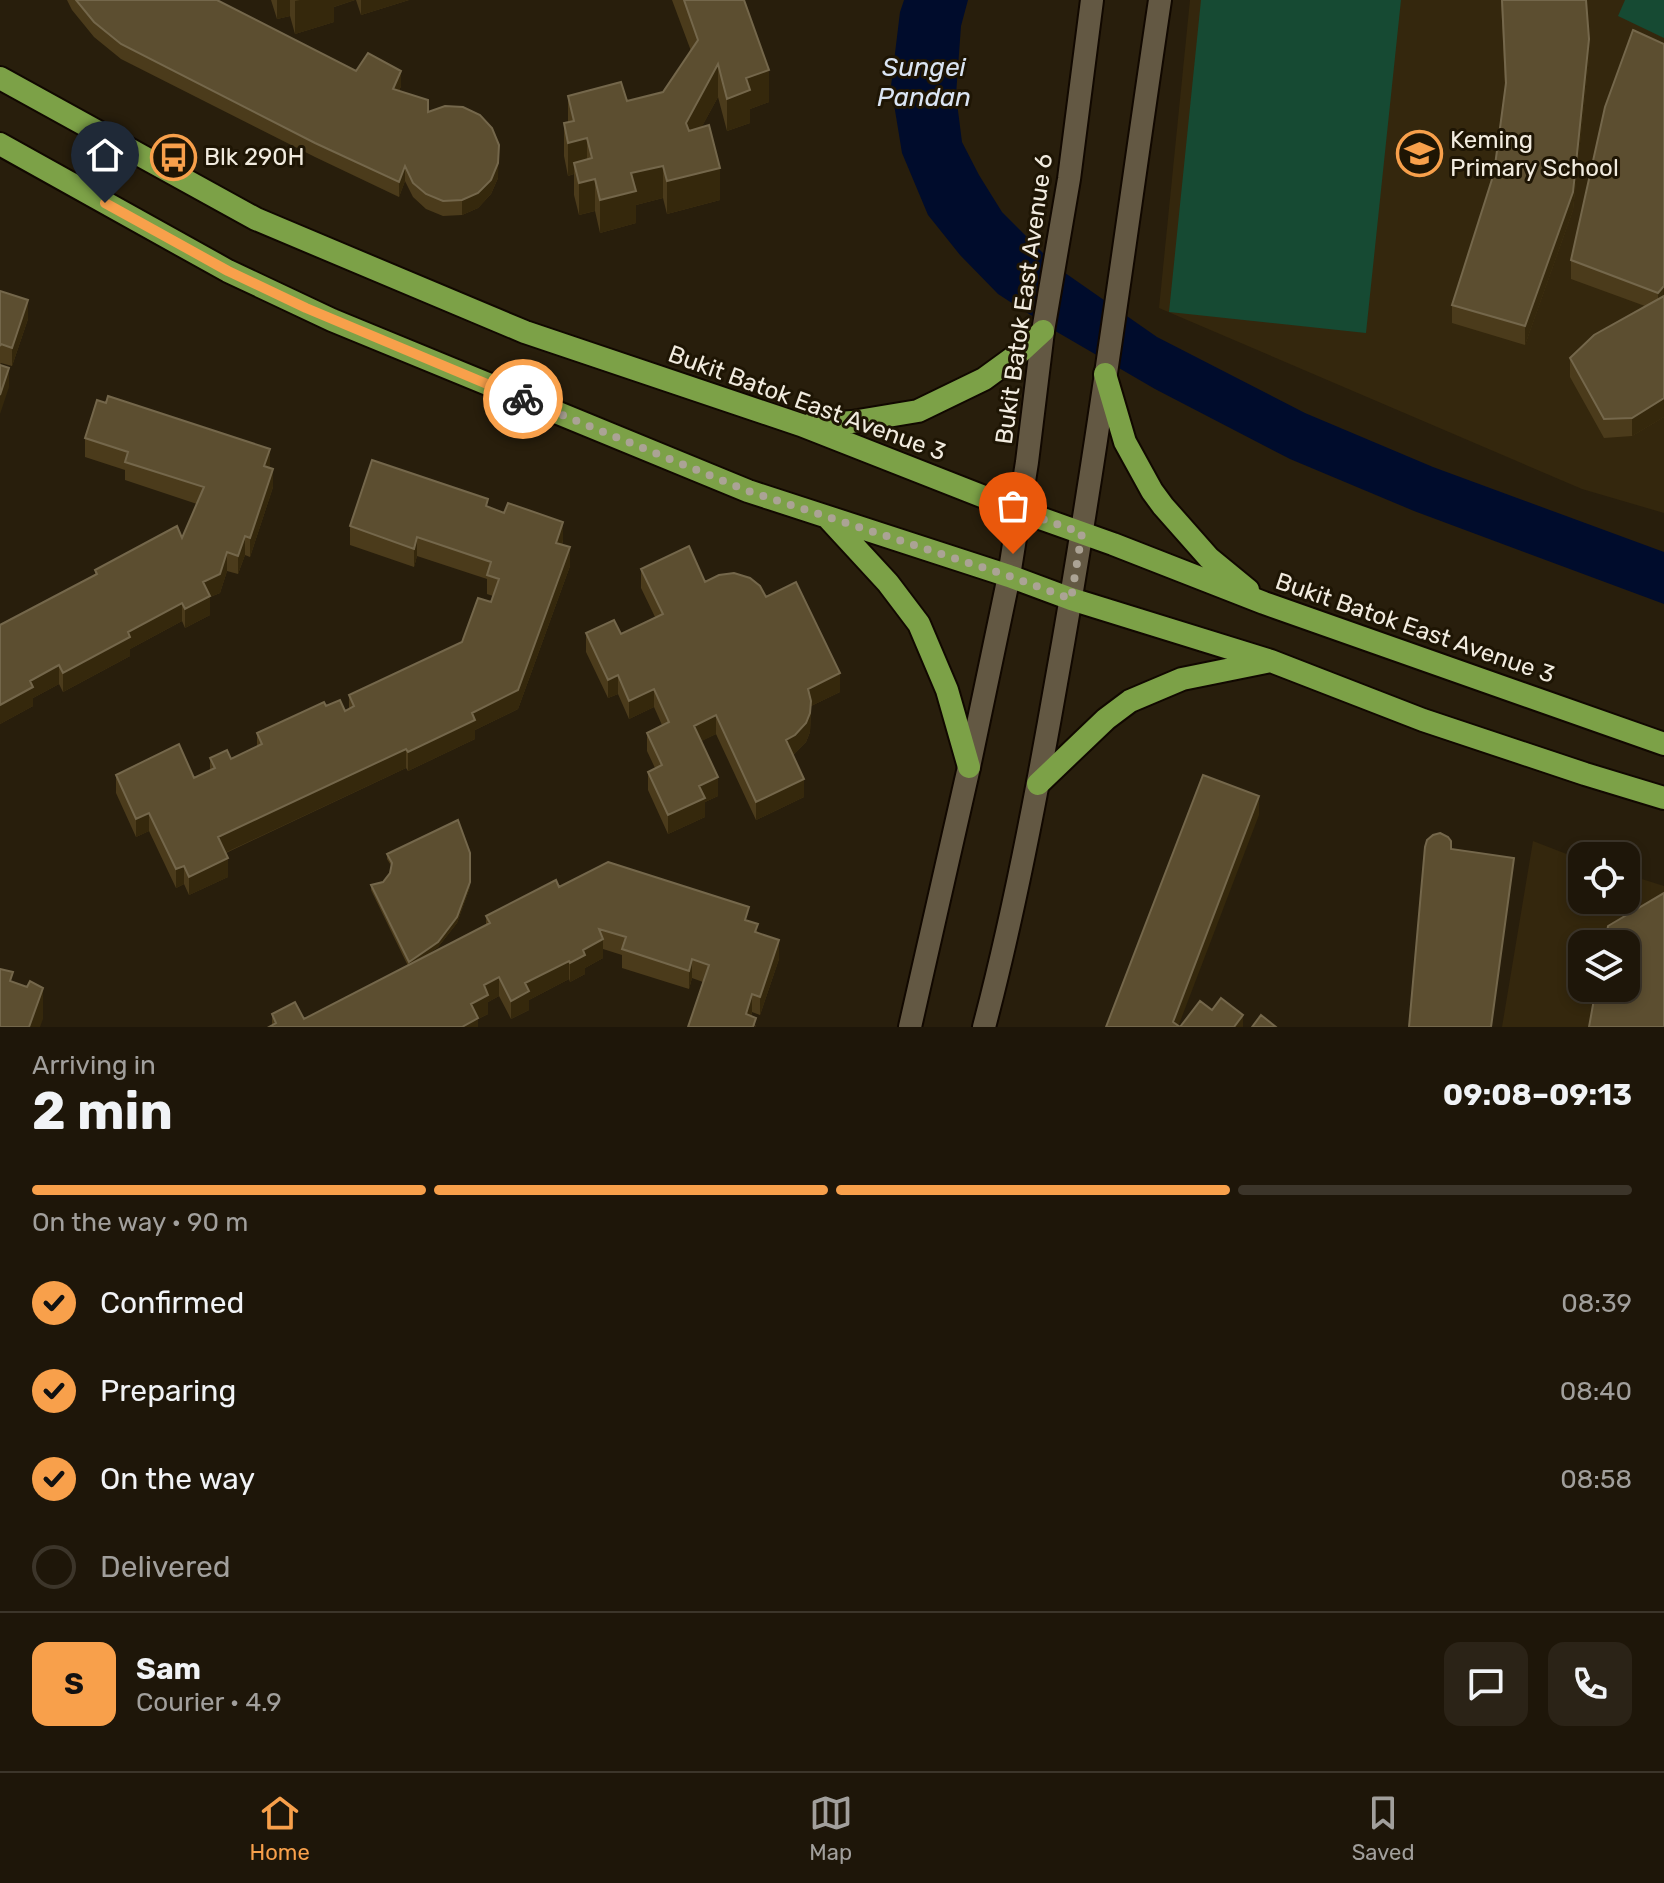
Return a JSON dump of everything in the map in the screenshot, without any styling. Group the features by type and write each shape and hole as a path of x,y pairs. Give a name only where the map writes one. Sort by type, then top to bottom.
{"main road":[{"name":"Bukit Batok East Avenue 6","path":"910,1027 1009,576 1044,328 1069,179 1092,0"},
{"path":"984,1027 1038,784 1071,599 1160,0"},
{"name":"Bukit Batok East Avenue 3","path":"0,78 256,219 525,332 801,425 1264,603 1664,744"},
{"path":"0,144 228,271 332,320 748,491 1071,599 1271,661 1423,720 1664,798"},
{"path":"801,425 852,422 918,411 984,379 1017,355 1044,328"},
{"path":"1106,368 1125,442 1158,499 1209,558 1264,603"},
{"path":"826,516 888,583 919,624 947,690 969,767"},
{"path":"1038,784 1106,719 1130,701 1182,679 1271,661"}],"shaded area":[{"name":"Keming Primary School","path":"1190,0 1664,0 1664,513 1582,489 1159,308"},
{"path":"1533,841 1568,855 1568,914 1640,914 1640,878 1664,886 1664,1027 1502,1027"}],"green space":[{"path":"1201,0 1401,0 1366,333 1169,312"},
{"path":"1625,0 1664,0 1664,38 1618,16"}],"water":[{"name":"Sungei Pandan","path":"904,0 968,0 961,26 956,95 962,142 1002,212 1058,268 1157,337 1305,413 1433,467 1664,552 1664,604 1414,511 1290,459 1155,389 998,294 960,255 928,215 902,153 891,86"}],"building":[{"path":"76,0 217,0 356,71 368,53 401,71 393,89 428,100 428,112 445,106 463,107 480,115 492,128 499,145 498,163 491,180 478,193 462,200 443,201 426,194 413,183 405,166 399,182 315,143 121,44 94,22"},
{"path":"684,0 744,0 769,70 746,78 750,90 727,99 718,64 686,123 689,131 709,125 720,168 667,181 663,166 631,173 636,191 600,200 595,179 579,183 574,163 592,158 587,138 568,143 564,123 574,121 568,96 621,82 627,101 663,92 698,40"},
{"path":"1502,0 1586,0 1589,39 1573,192 1525,326 1452,305 1494,173 1506,83"},
{"path":"1633,30 1664,44 1664,286 1658,293 1571,260 1605,107"},
{"path":"0,291 28,300 12,348 0,346"},
{"path":"1664,296 1664,398 1632,418 1604,419 1570,358 1594,335"},
{"path":"0,365 9,368 0,395"},
{"path":"108,396 270,449 264,466 273,469 250,538 245,536 238,556 227,552 220,574 203,582 210,596 185,609 182,603 128,632 130,637 63,673 59,665 30,681 33,687 0,705 0,625 97,574 95,570 177,526 182,538 204,487 125,462 128,452 85,438 97,400 106,403"},
{"path":"372,460 488,499 486,506 504,513 508,503 563,522 556,543 570,547 518,690 472,713 475,720 218,837 228,858 189,877 184,866 176,869 149,813 136,819 116,775 179,744 194,778 215,768 210,758 227,750 231,759 262,744 257,733 324,702 326,706 340,700 345,711 354,706 349,695 462,642 478,598 491,602 499,579 487,575 491,562 417,537 414,549 350,526"},
{"path":"689,546 705,582 719,575 734,573 750,578 760,586 766,597 796,582 840,673 808,689 811,701 806,723 786,740 804,779 756,802 716,715 694,726 718,777 699,786 705,798 668,815 648,772 662,765 647,733 669,722 654,689 629,701 618,675 608,680 586,633 614,620 621,634 663,614 641,569"},
{"path":"1203,775 1259,796 1173,1022 1180,1027 1106,1027"},
{"path":"458,820 470,853 470,882 457,917 438,942 409,962 371,885 383,882 390,873 392,863 387,854"},
{"path":"1440,833 1451,841 1451,849 1514,858 1491,1027 1409,1027 1425,847 1427,840"},
{"path":"608,862 749,907 745,920 758,924 755,932 779,940 760,997 752,994 746,1014 756,1018 753,1027 688,1027 709,965 692,959 689,971 622,949 626,937 599,929 603,939 583,950 585,955 525,983 529,991 511,1001 499,977 484,985 488,995 471,1004 478,1018 462,1027 269,1027 276,1023 272,1014 295,1002 304,1019 490,923 486,916 556,880 559,887"},
{"path":"1664,893 1664,1027 1589,1027 1593,1002 1640,1002 1640,930 1607,930 1608,926 1628,914 1640,914 1640,907"},
{"path":"0,969 13,972 10,981 27,987 30,981 43,988 29,1027 0,1027"},
{"path":"1221,998 1243,1015 1234,1027 1180,1027 1200,1001 1212,1010"},
{"path":"1261,1015 1276,1027 1252,1027"}],"way so far":[{"path":"523,399 748,491 1071,599 1082,533 1020,511 1013,554"}],"place":[{"name":"Keming Primary School","path":"1419,154"},
{"name":"Blk 290H","path":"173,157"}],"route":[{"path":"105,203 228,271 306,308 523,399"}]}
